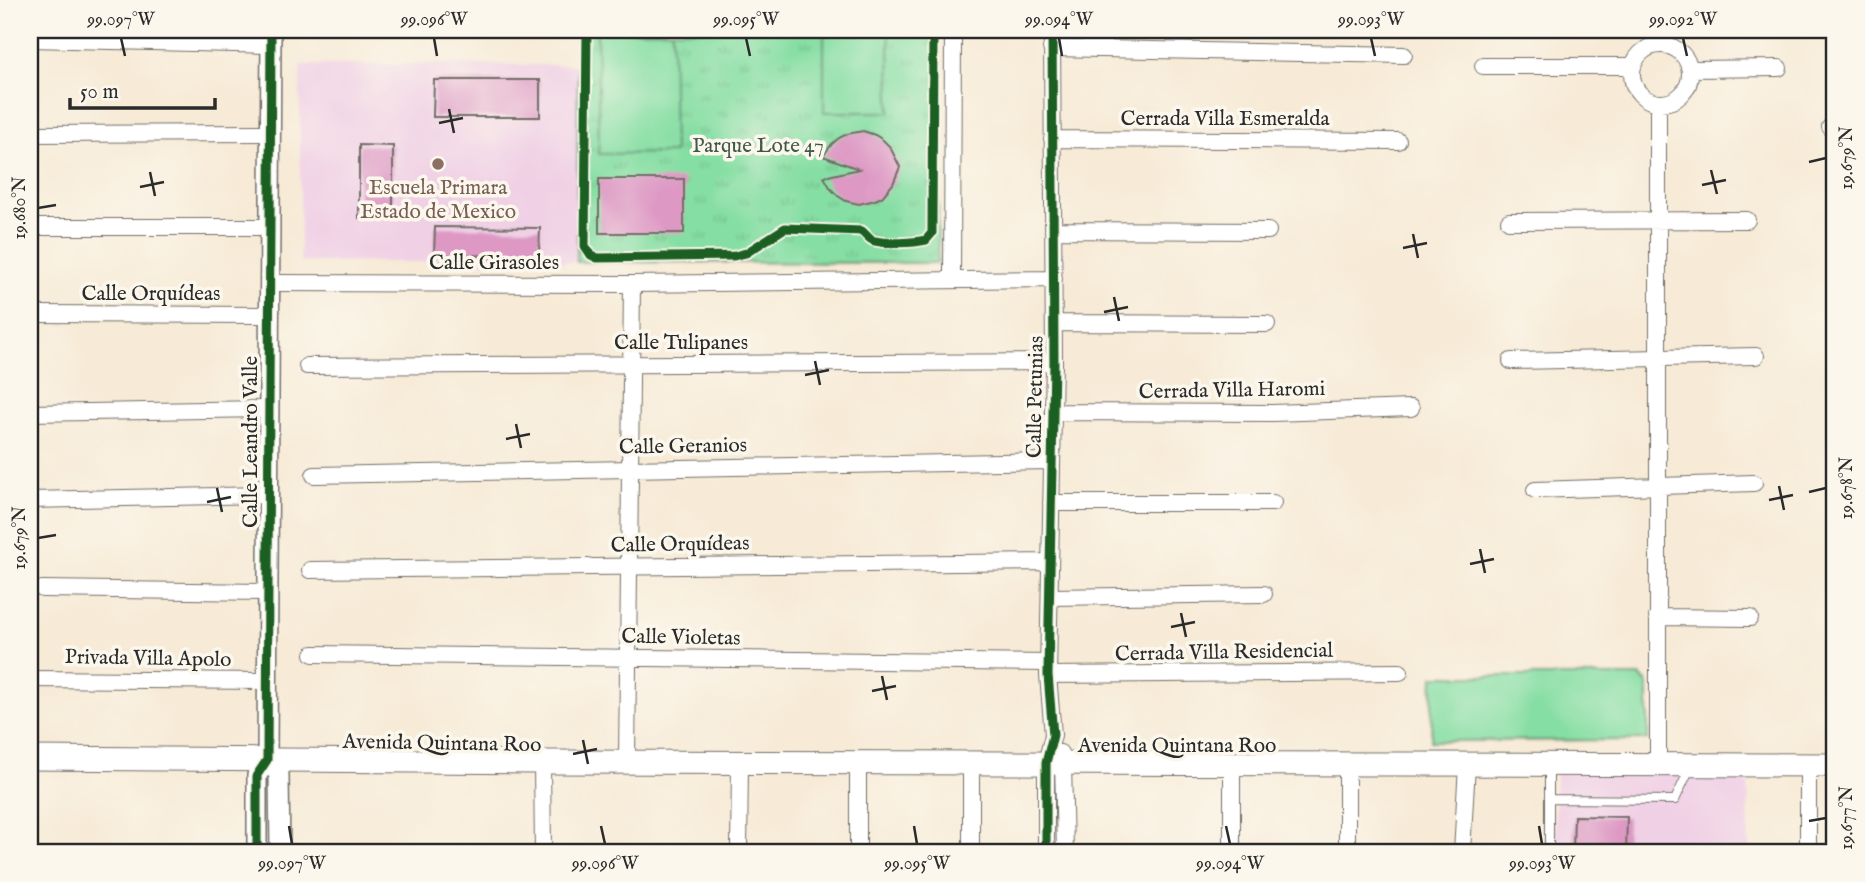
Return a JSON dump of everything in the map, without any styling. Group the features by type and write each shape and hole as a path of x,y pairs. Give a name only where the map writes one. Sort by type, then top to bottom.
{"main road":[{"name":"Avenida Quintana Roo","path":"30,758 740,763 1835,765"}],"street":[{"path":"953,30 953,280"},
{"name":"Calle Petunias","path":"1052,30 1054,362 1048,669 1055,763"},
{"path":"30,39 271,37"},
{"name":"Calle Leandro Valle","path":"257,852 257,775 267,760 271,37"},
{"path":"1662,44 1681,52 1690,69 1689,82 1682,94 1672,101 1658,103 1642,97 1632,83 1632,66 1643,50 1662,44"},
{"path":"1051,48 1404,55"},
{"path":"1483,66 1632,66"},
{"path":"1690,69 1779,68"},
{"path":"1658,103 1658,765"},
{"path":"30,134 270,133"},
{"name":"Cerrada Villa Esmeralda","path":"1052,139 1398,141"},
{"path":"1509,221 1747,219"},
{"path":"31,227 270,228"},
{"path":"1053,230 1268,231"},
{"name":"Calle Girasoles","path":"269,283 632,284 1054,279"},
{"path":"627,762 632,284"},
{"name":"Calle Orquídeas","path":"33,314 269,315"},
{"path":"1054,323 1268,324"},
{"path":"1511,361 1756,356"},
{"name":"Calle Tulipanes","path":"307,366 1054,362"},
{"name":"Cerrada Villa Haromi","path":"1053,412 1273,413 1411,408"},
{"path":"30,412 268,409"},
{"name":"Calle Geranios","path":"314,475 1052,461"},
{"path":"1535,490 1755,483"},
{"path":"30,500 268,495"},
{"path":"1051,503 1273,503"},
{"name":"Calle Orquídeas","path":"310,570 1050,562"},
{"path":"42,589 267,592"},
{"path":"1050,597 1264,594"},
{"path":"1657,617 1750,618"},
{"name":"Calle Violetas","path":"313,654 628,658 1048,669"},
{"name":"Cerrada Villa Residencial","path":"1048,669 1400,672"},
{"name":"Privada Villa Apolo","path":"30,678 267,681"},
{"name":"Calle Leandro Valle","path":"267,760 279,775 280,852"},
{"path":"542,762 542,852"},
{"path":"739,852 740,763"},
{"path":"858,763 859,852"},
{"path":"971,763 971,852"},
{"path":"1046,852 1055,763"},
{"path":"1055,763 1065,852"},
{"path":"1232,764 1232,852"},
{"path":"1347,764 1347,852"},
{"path":"1462,852 1467,765"},
{"path":"1808,765 1808,852"}],"lane":[{"path":"1549,765 1549,852"},
{"path":"1549,799 1675,800 1691,765"}],"shaded area":[{"name":"Escuela Primara Estado de Mexico","path":"300,65 577,65 577,262 300,262"},
{"path":"1556,772 1748,774 1749,852 1554,852"}],"green space":[{"name":"Parque Lote 47","path":"578,30 938,30 938,263 577,262"},
{"path":"672,30 674,153 599,154 597,32"},
{"path":"824,30 889,30 890,112 824,112"},
{"path":"1433,676 1640,676 1648,684 1648,740 1431,741"}],"building":[{"path":"434,80 540,80 540,117 433,117"},
{"path":"863,131 883,140 890,147 900,167 893,184 882,197 859,204 838,196 824,177 859,169 823,156 839,138"},
{"path":"359,145 393,146 393,218 359,218"},
{"path":"599,179 684,179 684,233 599,233"},
{"path":"435,227 540,228 539,256 434,255"},
{"path":"1574,816 1627,817 1626,852 1573,852"}],"cycle path":[{"path":"257,852 257,775 267,760 271,30"},
{"path":"587,30 585,246 591,255 597,258 734,256 746,253 785,228 862,231 873,240 887,243 926,240 932,233 933,30"},
{"path":"1046,852 1046,763 1053,735 1048,675 1054,362 1052,30"}],"place":[{"name":"Escuela Primara Estado de Mexico","path":"438,164"}]}
